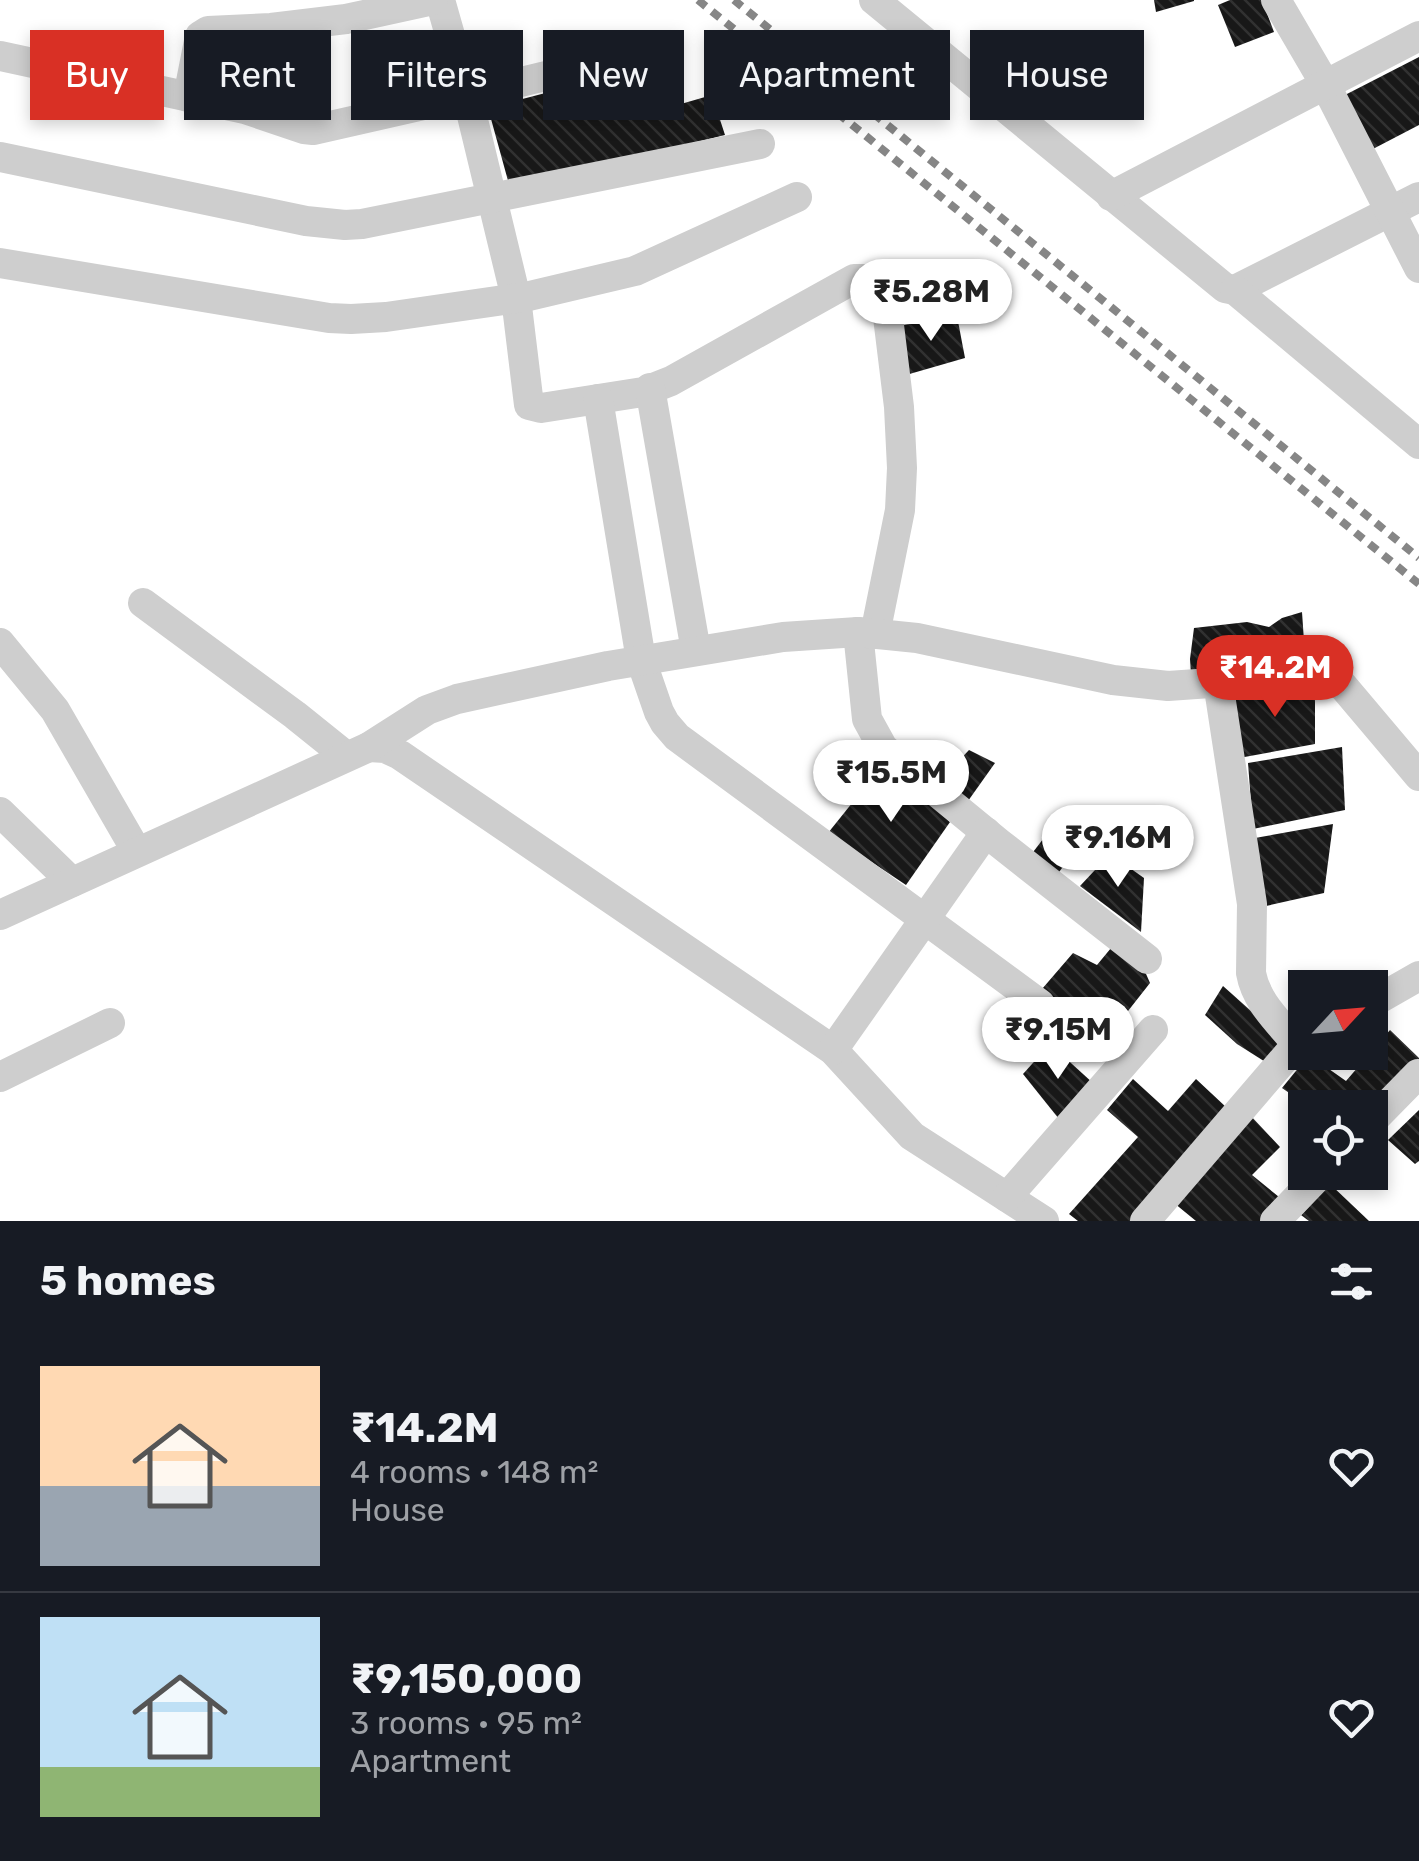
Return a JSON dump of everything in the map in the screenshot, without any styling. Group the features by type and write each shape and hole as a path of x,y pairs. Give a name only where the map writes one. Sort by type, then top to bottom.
{"street":[{"path":"213,30 258,14 346,19 437,0 446,30"},
{"path":"874,0 1213,280 1235,290 1419,444"},
{"path":"1276,0 1325,84 1419,268"},
{"path":"1111,196 1419,36"},
{"path":"0,56 184,96"},
{"path":"276,120 313,130 358,120"},
{"path":"473,120 516,298 529,404 541,408 650,388 854,280 863,279 874,287 887,309 902,468 900,510 867,633 867,720 883,748 1147,959"},
{"path":"0,157 345,225 760,144"},
{"path":"0,263 310,314 351,319 386,317 516,298 635,271 797,197"},
{"path":"1235,290 1419,197"},
{"path":"650,388 696,651"},
{"path":"598,399 641,660 665,724 676,738 1040,1004"},
{"path":"143,604 295,715 357,752 385,748 400,755 833,1050 912,1136 1044,1221"},
{"path":"0,915 357,752 427,710 457,699 641,660 783,636 867,633 917,638 1113,680 1168,686 1327,678 1343,686 1419,776"},
{"path":"0,643 55,710 138,852"},
{"path":"1218,682 1252,904 1253,984 1262,1001 1288,1028"},
{"path":"0,812 72,882"},
{"path":"833,1050 986,832"},
{"path":"1388,994 1419,976"},
{"path":"0,1077 110,1023"},
{"path":"1007,1198 1153,1030"},
{"path":"1145,1221 1288,1057"},
{"path":"1388,1105 1418,1074"},
{"path":"1275,1221 1305,1190"}],"building":[{"path":"1154,0 1194,0 1194,1 1156,12"},
{"path":"1230,0 1262,0 1274,32 1235,47 1218,5"},
{"path":"1419,57 1419,125 1371,150 1345,95"},
{"path":"543,94 543,120 684,120 684,103 704,97 704,120 720,120 725,135 510,188 491,120 523,120 523,99"},
{"path":"957,316 965,358 906,375 898,326"},
{"path":"1302,612 1306,670 1191,674 1194,628 1247,622 1269,627"},
{"path":"1291,684 1315,693 1315,744 1239,758 1235,693"},
{"path":"1342,747 1345,810 1253,829 1248,763"},
{"path":"969,750 995,763 968,801 940,781"},
{"path":"885,762 950,822 906,885 828,833"},
{"path":"1064,812 1087,835 1056,876 1030,856"},
{"path":"1333,824 1324,893 1266,906 1255,838"},
{"path":"1110,854 1144,878 1141,932 1080,886"},
{"path":"1116,942 1143,967 1150,983 1106,1039 1042,989 1073,953 1097,965"},
{"path":"1223,986 1287,1043 1267,1063 1237,1044 1205,1015"},
{"path":"1390,1030 1419,1062 1388,1091 1288,1092 1282,1088 1297,1070 1330,1070 1346,1081 1355,1070 1388,1070"},
{"path":"1050,1044 1094,1084 1063,1124 1023,1074"},
{"path":"1133,1079 1168,1111 1196,1079 1226,1107 1131,1221 1078,1221 1069,1214 1138,1137 1107,1110"},
{"path":"1419,1110 1419,1161 1415,1164 1388,1140"},
{"path":"1250,1115 1280,1147 1252,1175 1284,1201 1266,1221 1196,1221 1174,1203"},
{"path":"1324,1190 1336,1190 1369,1221 1309,1221 1301,1215"}],"railway":[{"path":"698,0 1419,584"},
{"path":"734,0 1419,558"}]}
